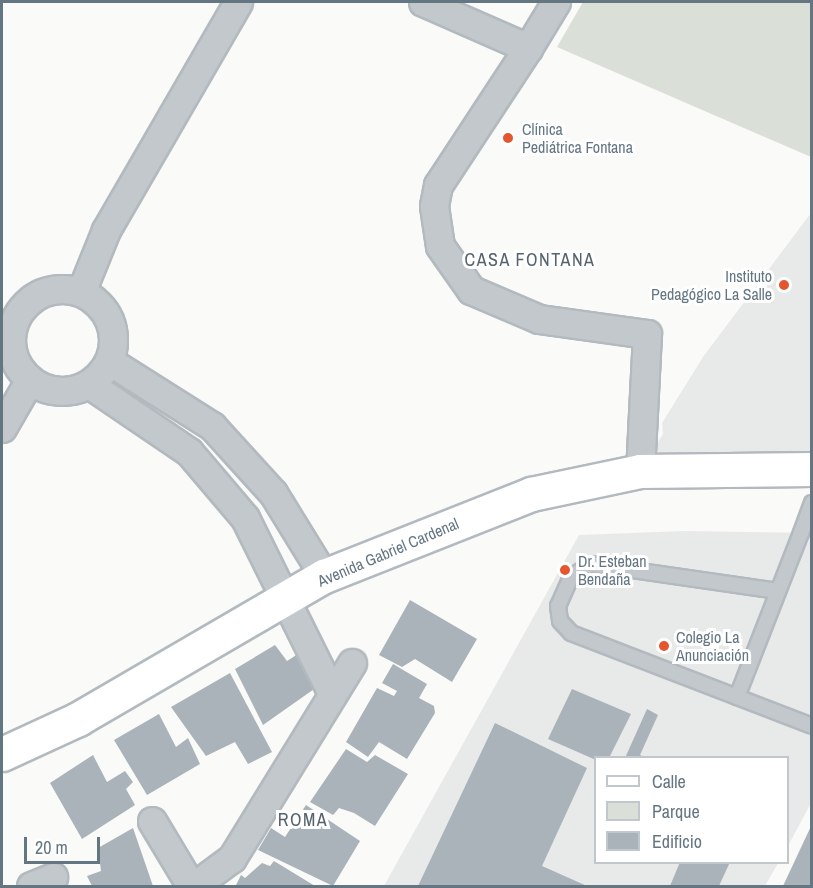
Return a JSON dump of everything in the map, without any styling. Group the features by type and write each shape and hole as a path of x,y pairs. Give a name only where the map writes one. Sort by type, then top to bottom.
{"street":[{"path":"81,292 105,230 238,2"},
{"path":"423,2 528,48"},
{"path":"556,2 438,185 434,206 440,246 471,290 539,319 647,334 640,471"},
{"path":"44,292 81,292 98,303 110,321 113,336 109,361 89,384 64,392 29,381 15,362 11,327 19,311 44,292"},
{"path":"109,361 212,426 273,493 324,576"},
{"path":"2,428 29,381"},
{"path":"89,384 189,452 245,518 332,693"},
{"name":"Avenida Gabriel Cardenal","path":"2,754 78,719 324,576 531,494 640,471 812,469"},
{"path":"152,821 193,886 232,858 352,663"}],"lane":[{"path":"736,696 812,503"},
{"path":"778,591 591,564 579,568 562,590 560,621 572,633 812,726"}],"shaded area":[{"name":"Instituto Pedagógico La Salle","path":"811,213 811,469 640,471 663,434 662,423 703,357"},
{"name":"Colegio La Anunciación","path":"684,531 811,533 811,803 789,844 789,756 594,756 594,864 777,864 765,886 384,886 579,535"}],"green space":[{"path":"583,2 811,2 811,157 557,47"}],"building":[{"path":"410,600 477,639 452,682 415,659 402,667 379,655"},
{"path":"275,645 287,661 298,654 317,687 263,725 235,669"},
{"path":"393,664 427,684 419,698 434,706 435,713 407,759 379,742 368,757 346,742 377,688 394,696 397,691 382,683"},
{"path":"230,673 272,752 248,764 235,742 206,756 171,707"},
{"path":"572,689 631,714 610,756 594,756 594,759 548,739"},
{"path":"647,709 658,715 640,755 642,756 626,756"},
{"path":"159,714 176,747 188,738 200,764 147,795 114,740"},
{"path":"495,723 587,768 542,866 587,886 418,886"},
{"path":"346,749 367,762 375,755 408,774 375,826 354,813 339,808 333,815 310,802"},
{"path":"93,755 107,782 125,771 133,782 126,789 135,805 82,839 50,783"},
{"path":"306,805 360,841 333,886 258,850 271,828 285,837"},
{"path":"812,824 812,886 783,886"},
{"path":"133,828 153,886 92,886 87,876 101,871 98,848"},
{"path":"274,861 315,886 236,885 241,875 245,878 262,863 270,866"},
{"path":"679,864 729,864 719,886 670,886"}],"place":[{"name":"Clínica Pediátrica Fontana","path":"508,138"},
{"name":"Instituto Pedagógico La Salle","path":"784,285"},
{"name":"Dr. Esteban Bendaña","path":"565,570"},
{"name":"Colegio La Anunciación","path":"664,646"}],"district":[{"name":"CASA FONTANA","path":"530,260"},
{"name":"ROMA","path":"303,820"}]}
